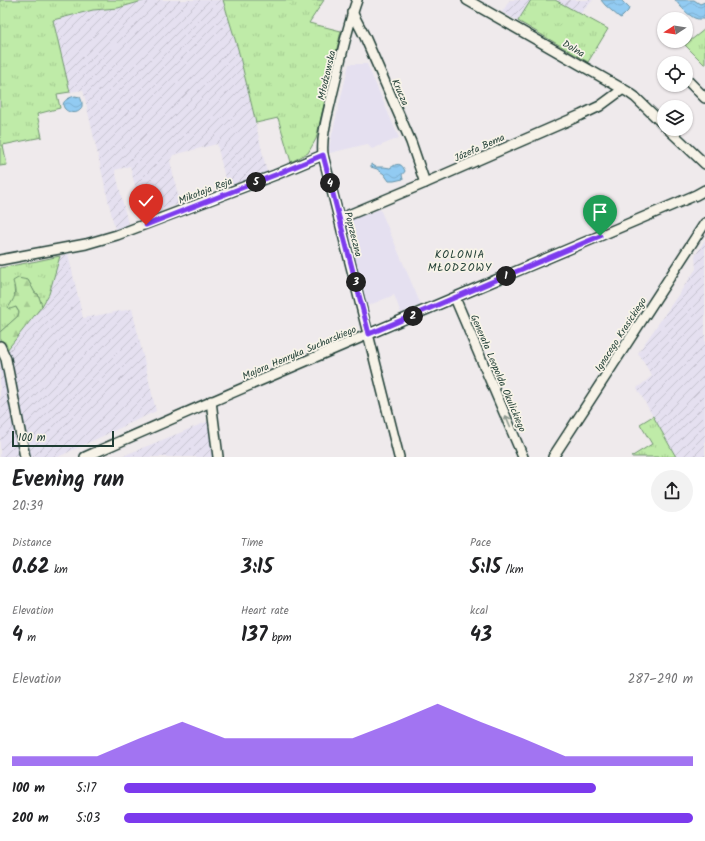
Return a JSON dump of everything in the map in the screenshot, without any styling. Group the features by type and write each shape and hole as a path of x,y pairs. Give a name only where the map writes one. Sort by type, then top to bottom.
{"street":[{"name":"Młodzowska","path":"323,155 322,148 324,130 342,51 352,12 357,0"},
{"name":"Dolna","path":"467,0 623,89 635,97 657,118"},
{"name":"Krucza","path":"352,12 365,37 411,142 426,183"},
{"path":"693,87 705,98"},
{"name":"Józefa Bema","path":"339,219 426,183 581,115 600,106 623,89"},
{"path":"675,136 705,164"},
{"name":"Poprzeczna","path":"323,155 400,457"},
{"name":"Mikołaja Reja","path":"0,260 86,244 117,236 323,155"},
{"name":"Majora Henryka Sucharskiego","path":"85,457 211,401 703,192"},
{"name":"Ignacego Krasickiego","path":"552,457 705,223"},
{"name":"Generała Leopolda Okulickiego","path":"455,298 523,457"},
{"path":"0,346 6,359 26,457"},
{"path":"211,401 218,457"}],"shaded area":[{"path":"146,0 223,0 238,49 267,172 227,187 217,144 173,155 170,161 179,200 183,202 143,218 130,166 115,170 128,224 115,230 83,90 70,92 53,20 93,10 118,8"},
{"path":"510,0 531,0 518,21 502,12"},
{"path":"555,0 593,0 580,14"},
{"path":"349,64 367,64 399,138 372,149 367,144 330,153 329,147"},
{"path":"380,209 421,305 401,313 394,295 367,306 346,222"},
{"path":"705,240 705,457 676,457 637,388 652,376 638,353 696,269 695,256"},
{"path":"68,254 83,318 132,309 156,411 58,457 30,457 7,350 42,306 49,294 60,256"},
{"path":"0,358 21,457 0,457"},
{"path":"209,421 213,457 120,457"}],"green space":[{"path":"0,0 146,0 118,8 93,10 53,20 70,92 57,94 60,108 37,114 42,137 3,145 7,165 0,166"},
{"path":"223,0 324,0 309,23 341,31 316,139 308,153 291,162 278,118 256,123 238,49"},
{"path":"531,0 555,0 608,29 588,62 518,21"},
{"path":"705,29 705,65 688,48 693,48 693,39"},
{"path":"60,256 49,294 42,306 38,294 35,293 28,280 14,286 15,298 12,302 19,312 18,316 0,332 0,268"},
{"path":"18,278 28,280 35,293 38,294 42,306 7,350 0,340 0,332 18,316 19,312 16,307 10,309 8,308 15,296 13,281"},
{"path":"653,416 676,457 631,457 652,444 640,424"}],"water":[{"path":"601,0 621,0 629,8 628,11 621,18"},
{"path":"675,0 694,0 700,4 705,2 705,19 695,18 693,17 693,12 685,11"},
{"path":"75,96 80,97 82,108 73,113 69,112 63,106 67,99"},
{"path":"371,164 376,167 390,168 397,164 400,165 405,171 402,175 403,179 389,181 384,174 371,167"}],"district":[{"name":"KOLONIA MŁODZOWY","path":"460,260"}],"route":[{"path":"146,225 323,155 369,334 600,236"}]}
